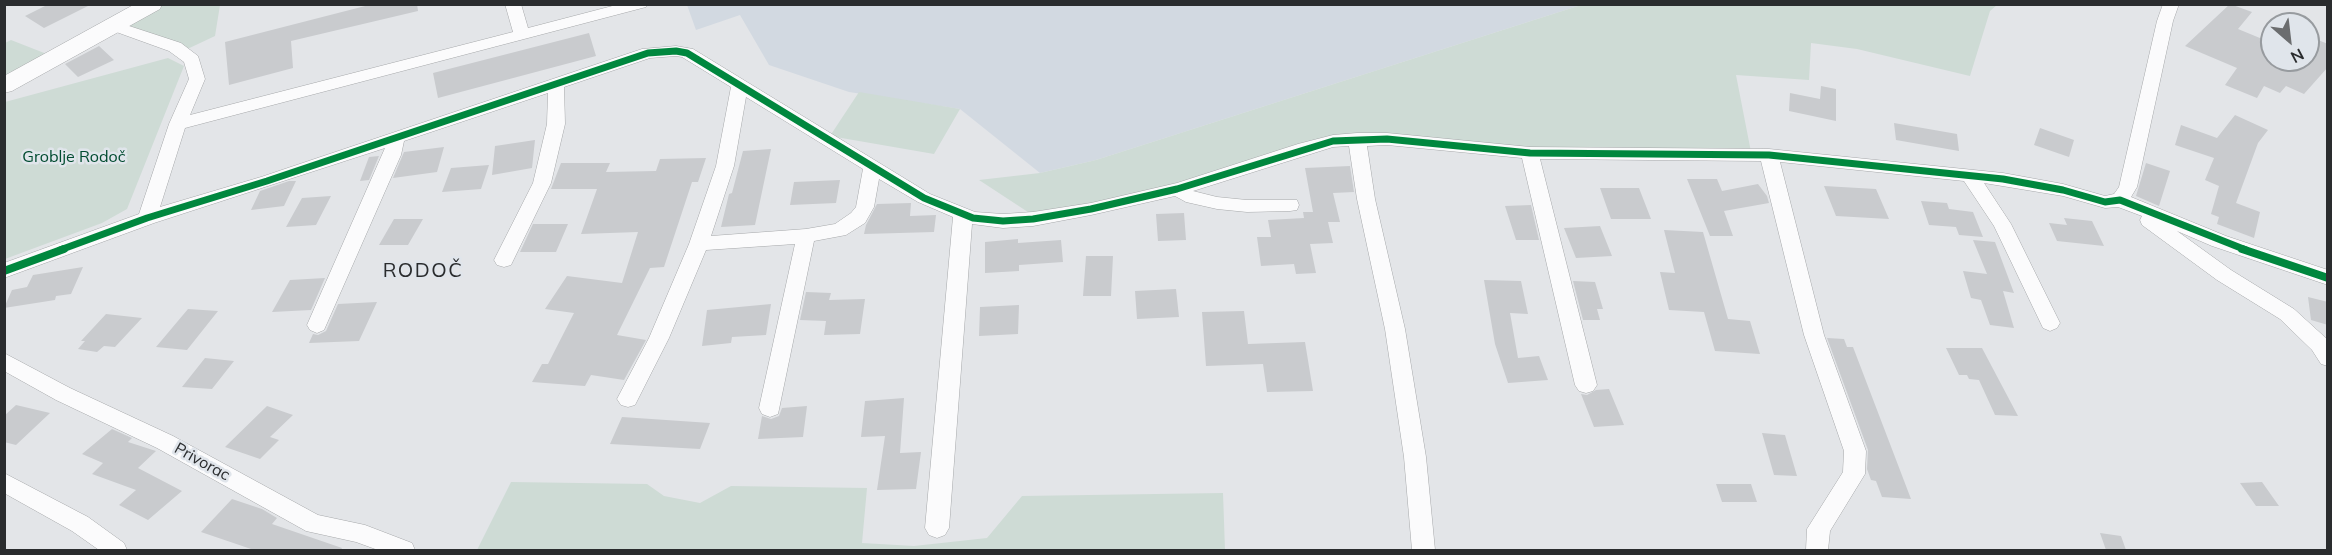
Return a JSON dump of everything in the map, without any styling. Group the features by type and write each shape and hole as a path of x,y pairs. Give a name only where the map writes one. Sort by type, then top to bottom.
{"street":[{"path":"4,86 152,4"},
{"path":"513,4 522,35"},
{"path":"178,124 640,4"},
{"path":"2120,200 2128,187 2165,21 2171,4"},
{"path":"114,26 175,47 192,60 197,79 178,124 147,218"},
{"path":"4,270 147,218 267,181 648,53 676,51 687,52 924,198 973,218 1003,221 1033,219 1092,209 1177,189 1236,172 1298,150 1333,141 1357,139 1387,139 1530,153 1769,155 1969,175 2030,183 2105,202 2120,200 2219,241 2328,278"},
{"path":"504,260 542,183 556,124 556,85"},
{"path":"628,399 659,338 699,244 725,166 741,85"},
{"path":"317,325 392,155 396,136"},
{"path":"1357,139 1366,199 1395,328 1415,457 1423,550"},
{"path":"1530,153 1586,385"},
{"path":"1769,155 1814,335 1855,451 1854,474 1825,518 1820,529 1817,550"},
{"path":"699,244 806,236 839,230 858,218 865,207 872,167"},
{"path":"1969,175 2002,224 2050,323"},
{"path":"1177,189 1192,198 1217,203 1247,206 1290,205"},
{"path":"2120,200 2224,275 2287,314 2319,344 2328,358"},
{"path":"938,528 963,214"},
{"path":"770,408 806,236"},
{"name":"Privorac","path":"4,361 63,394 165,442 314,524 357,532 404,550"},
{"path":"4,482 81,524 116,550"}],"shaded area":[{"path":"687,5 1581,5 1096,160 1040,173 960,109 849,92 769,65 740,15 696,30"}],"green space":[{"path":"152,5 220,5 215,36 181,52 114,26"},
{"path":"1581,5 1997,5 1990,11 1970,76 1857,49 1811,43 1809,80 1736,75 1751,152 1524,148 1371,136 1179,185 1034,216 979,180 1040,173 1096,160"},
{"path":"11,40 57,58 5,86 5,43"},
{"name":"Groblje Rodoč","path":"168,58 184,66 127,209 102,223 5,259 5,102"},
{"path":"859,92 960,109 934,154 830,136"},
{"path":"511,482 647,484 664,496 700,503 731,486 867,488 862,543 914,546 987,538 1022,496 1223,493 1225,550 477,550"}],"building":[{"path":"49,4 92,4 44,28 25,16"},
{"path":"373,4 417,4 418,11 291,41 293,68 229,85 225,42"},
{"path":"2230,4 2252,12 2238,29 2260,38 2260,72 2320,72 2320,41 2328,44 2328,67 2304,94 2286,86 2280,93 2264,86 2257,98 2225,85 2237,68 2185,46"},
{"path":"589,33 596,56 438,98 433,73"},
{"path":"99,46 114,60 78,77 65,64"},
{"path":"1821,86 1836,89 1836,121 1789,111 1790,93 1820,99"},
{"path":"2235,115 2268,130 2258,143 2236,203 2260,212 2254,238 2217,224 2219,217 2211,214 2219,186 2205,180 2214,158 2175,145 2181,125 2217,138"},
{"path":"1894,123 1957,134 1959,151 1896,140"},
{"path":"2040,128 2074,140 2069,157 2034,145"},
{"path":"535,140 532,168 492,175 495,146"},
{"path":"444,147 437,172 393,178 404,152"},
{"path":"771,149 755,225 721,227 743,151"},
{"path":"379,156 369,180 360,181 369,157"},
{"path":"706,158 698,182 692,182 664,267 650,268 617,335 646,340 624,380 591,375 585,386 532,382 542,364 548,364 574,313 545,309 567,276 622,283 638,232 581,234 597,189 551,189 561,163 610,163 606,172 656,171 660,159"},
{"path":"2146,163 2170,171 2159,206 2136,196"},
{"path":"489,165 481,189 442,192 451,168"},
{"path":"1350,166 1354,192 1333,193 1340,222 1328,222 1333,243 1310,244 1316,273 1296,274 1294,264 1261,266 1257,237 1271,237 1268,220 1304,218 1303,212 1313,212 1305,168"},
{"path":"1687,179 1717,179 1722,191 1758,184 1769,203 1724,211 1733,236 1710,236"},
{"path":"840,180 836,203 790,205 794,182"},
{"path":"289,181 296,181 284,206 251,210 260,191"},
{"path":"1824,186 1876,189 1889,219 1836,216"},
{"path":"1600,188 1639,188 1651,219 1611,219"},
{"path":"331,196 316,225 286,227 302,198"},
{"path":"1921,201 1947,203 1949,209 1973,212 1983,237 1959,235 1956,227 1929,225"},
{"path":"911,203 910,216 936,215 934,232 864,234 877,204"},
{"path":"1531,205 1539,240 1516,240 1505,206"},
{"path":"1184,213 1186,240 1158,241 1156,214"},
{"path":"2064,218 2092,221 2104,246 2057,241 2049,223 2067,225"},
{"path":"394,219 423,219 408,245 379,245"},
{"path":"533,224 568,224 556,252 520,252"},
{"path":"1600,226 1612,256 1576,258 1564,228"},
{"path":"1664,230 1703,232 1728,319 1750,321 1760,354 1715,351 1704,312 1669,310 1660,272 1675,273"},
{"path":"1018,239 1018,243 1061,240 1063,262 1019,265 1019,271 985,273 985,242"},
{"path":"1973,240 1995,242 2014,293 2003,291 2014,328 1990,325 1981,300 1971,298 1963,271 1987,274"},
{"path":"1086,256 1113,256 1111,296 1083,296"},
{"path":"83,267 71,294 56,296 55,300 4,308 12,290 27,287 33,275"},
{"path":"325,278 311,310 272,312 290,280"},
{"path":"1484,280 1521,281 1528,314 1510,313 1518,358 1539,356 1548,380 1508,383 1495,344"},
{"path":"1573,281 1595,282 1603,309 1597,309 1600,320 1583,320"},
{"path":"1176,289 1179,317 1137,319 1135,291"},
{"path":"806,292 831,293 829,300 865,299 860,334 824,335 826,321 800,320"},
{"path":"2308,297 2328,302 2328,325 2311,320"},
{"path":"377,302 359,341 309,343 313,334 318,335 326,331 338,304"},
{"path":"771,304 766,335 732,337 731,343 702,346 707,310"},
{"path":"1019,305 1018,334 979,336 980,307"},
{"path":"188,309 218,311 187,350 156,347"},
{"path":"1244,311 1248,344 1305,342 1313,391 1267,392 1263,364 1206,366 1202,312"},
{"path":"106,314 142,318 115,347 104,346 97,352 78,349 85,341 81,341"},
{"path":"1827,338 1844,339 1847,347 1853,347 1911,499 1882,497 1876,481 1871,480 1867,469 1868,450"},
{"path":"1946,348 1982,348 2018,416 1995,415 1979,380 1969,379 1967,375 1959,375"},
{"path":"205,358 234,361 212,389 182,387"},
{"path":"1609,389 1624,425 1594,427 1581,394 1587,395 1596,390"},
{"path":"904,398 900,453 921,452 916,489 877,490 885,436 861,437 865,401"},
{"path":"16,405 50,413 16,445 4,442 4,416"},
{"path":"267,406 293,415 270,437 279,440 260,459 225,447"},
{"path":"807,406 803,437 758,439 762,416 771,419 779,416 782,408"},
{"path":"622,417 710,423 700,449 610,444"},
{"path":"112,429 132,438 128,442 156,451 138,468 182,491 148,520 119,505 136,490 92,474 103,463 82,454"},
{"path":"1762,433 1785,435 1797,476 1774,475"},
{"path":"2262,482 2279,506 2256,506 2240,483"},
{"path":"1716,484 1751,484 1757,502 1722,502"},
{"path":"232,499 262,509 277,518 272,524 342,548 341,550 254,550 201,532"},
{"path":"2100,533 2121,536 2126,550 2106,550"}],"cycle path":[{"path":"4,271 147,218 267,181 648,53 676,51 687,53 924,198 973,218 1003,221 1033,219 1091,209 1177,189 1333,141 1387,139 1530,153 1729,153 2003,179 2063,190 2105,202 2120,200 2219,241 2328,278"}],"district":[{"name":"RODOČ","path":"423,271"}]}
